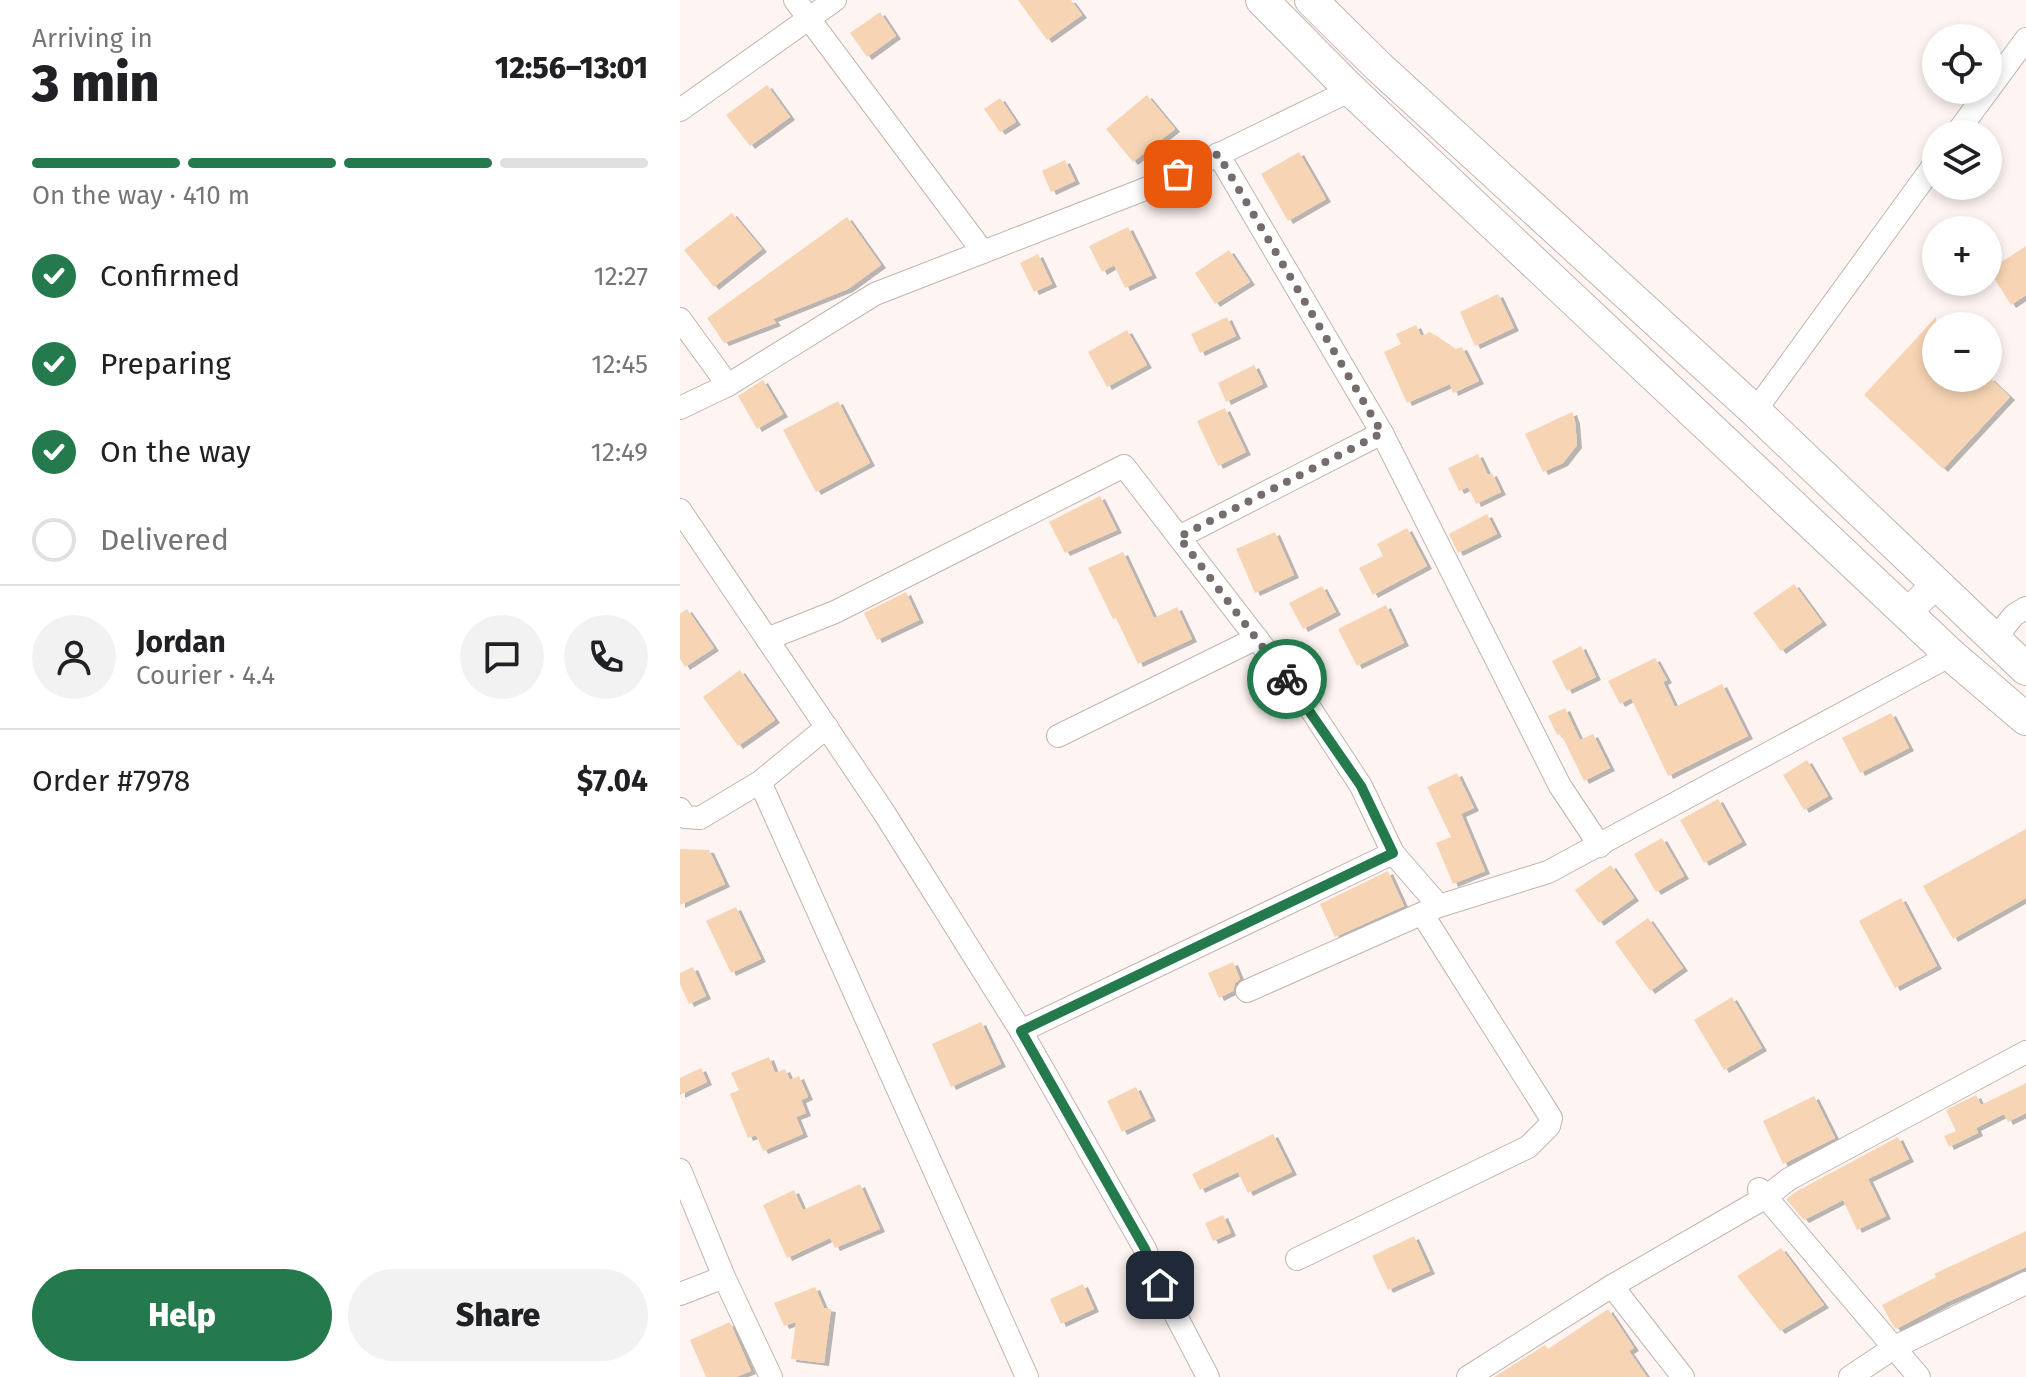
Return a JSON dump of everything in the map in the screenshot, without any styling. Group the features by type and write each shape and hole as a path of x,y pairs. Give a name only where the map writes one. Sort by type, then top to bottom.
{"highway":[{"path":"1262,0 1351,90 1951,655 2026,719"},
{"path":"1311,0 1391,78 1755,411 2026,669"}],"main road":[{"path":"1907,613 1936,584"}],"street":[{"path":"795,0 983,252"},
{"path":"680,110 835,0"},
{"path":"1966,120 2026,39"},
{"path":"680,408 728,385 875,294 1158,184 1351,90"},
{"path":"1218,154 1382,433 1560,786 1600,846"},
{"path":"1755,411 1922,181"},
{"path":"680,319 728,385"},
{"path":"1179,537 1382,433"},
{"path":"767,639 835,612 1124,466 1308,705 1361,786 1393,853 1431,910 1551,1118 1549,1126 1528,1147 1297,1259"},
{"path":"680,510 883,811 1021,1031 1145,1249 1160,1285 1208,1377"},
{"path":"1994,640 2014,615 2026,608"},
{"path":"1058,736 1257,638"},
{"path":"1247,991 1431,910 1548,872 1951,655"},
{"path":"680,809 685,817 700,818 760,782 827,727"},
{"path":"760,782 1027,1377"},
{"path":"1021,1031 1393,853"},
{"path":"1468,1377 1763,1193 2026,1052"},
{"path":"680,1170 724,1277 771,1377"},
{"path":"1763,1193 1919,1377"},
{"path":"680,1294 724,1277"},
{"path":"1850,1377 1895,1347 2026,1283"},
{"path":"1612,1286 1683,1377"}],"building":[{"path":"1018,0 1071,0 1082,15 1047,40"},
{"path":"880,12 896,36 867,57 850,33"},
{"path":"767,85 790,117 750,146 726,115"},
{"path":"1147,95 1175,129 1133,162 1106,129"},
{"path":"1000,98 1016,122 1000,132 984,109"},
{"path":"1299,152 1326,199 1288,221 1261,174"},
{"path":"1065,160 1075,181 1051,192 1042,171"},
{"path":"732,213 762,249 714,287 684,250"},
{"path":"847,217 881,265 848,289 773,319 776,323 724,343 707,318"},
{"path":"1128,227 1152,275 1125,288 1114,265 1102,272 1089,246"},
{"path":"2026,246 2026,295 2011,305 2002,291 2002,262"},
{"path":"1229,250 1250,282 1215,304 1195,273"},
{"path":"1038,254 1052,284 1034,292 1020,263"},
{"path":"1498,294 1514,328 1475,346 1460,312"},
{"path":"1227,317 1236,336 1200,353 1191,334"},
{"path":"1416,325 1421,336 1430,332 1455,349 1462,347 1479,381 1453,393 1450,384 1407,403 1384,352 1401,344 1396,334"},
{"path":"1127,330 1147,365 1107,387 1088,352"},
{"path":"1922,332 1922,392 2002,392 2002,389 2010,397 1943,469 1864,395"},
{"path":"1254,365 1263,384 1226,402 1218,383"},
{"path":"763,380 783,414 757,429 738,396"},
{"path":"838,401 870,463 816,492 783,430"},
{"path":"1225,408 1246,452 1218,466 1197,421"},
{"path":"1572,412 1577,445 1563,463 1543,472 1525,434"},
{"path":"1478,454 1501,492 1476,504 1468,487 1459,491 1448,468"},
{"path":"1100,496 1117,530 1065,553 1049,522"},
{"path":"1487,514 1497,534 1458,553 1449,534"},
{"path":"1407,528 1427,566 1373,595 1359,568 1383,556 1377,544"},
{"path":"1275,532 1294,575 1255,593 1236,549"},
{"path":"1123,552 1154,618 1177,607 1192,639 1138,664 1088,568"},
{"path":"1794,584 1822,622 1781,651 1753,613"},
{"path":"1322,586 1336,612 1303,629 1289,603"},
{"path":"906,592 919,620 877,640 864,613"},
{"path":"1386,605 1404,643 1357,666 1338,629"},
{"path":"687,609 714,648 685,667 680,659 680,614"},
{"path":"1581,646 1596,677 1567,691 1552,661"},
{"path":"1655,658 1667,680 1663,682 1675,707 1722,684 1748,736 1668,776 1631,698 1620,704 1608,681"},
{"path":"740,670 775,720 738,746 703,697"},
{"path":"1565,708 1580,740 1593,734 1610,768 1584,781 1561,734 1557,735 1548,716"},
{"path":"1891,713 1909,748 1860,773 1842,738"},
{"path":"1807,760 1828,796 1804,810 1783,775"},
{"path":"1457,773 1474,808 1461,814 1485,871 1453,884 1436,843 1451,837 1427,787"},
{"path":"1718,799 1742,842 1704,863 1680,820"},
{"path":"2026,829 2026,898 1953,939 1923,886"},
{"path":"1662,838 1684,876 1656,892 1634,854"},
{"path":"680,849 709,850 725,884 680,905"},
{"path":"1611,865 1634,898 1599,923 1575,890"},
{"path":"1388,871 1404,906 1335,937 1320,904"},
{"path":"1901,898 1937,966 1895,988 1859,921"},
{"path":"736,907 761,959 731,973 706,921"},
{"path":"1648,918 1683,968 1650,991 1615,942"},
{"path":"1233,962 1240,979 1233,991 1219,998 1208,973"},
{"path":"693,967 706,996 689,1004 680,984 680,973"},
{"path":"1732,997 1762,1048 1724,1070 1694,1020"},
{"path":"981,1022 1001,1064 951,1087 932,1044"},
{"path":"769,1057 775,1073 785,1069 790,1080 799,1076 808,1097 801,1100 806,1113 796,1117 803,1134 763,1151 756,1135 748,1138 730,1094 739,1090 731,1073"},
{"path":"701,1068 707,1082 680,1095 680,1078"},
{"path":"2026,1083 2026,1113 2008,1122 2004,1114 1976,1128 1978,1133 1949,1147 1944,1136 1956,1131 1946,1110 1976,1095 1981,1105"},
{"path":"1136,1087 1151,1118 1122,1132 1107,1101"},
{"path":"1814,1096 1835,1138 1783,1164 1763,1121"},
{"path":"1273,1134 1292,1172 1248,1193 1238,1172 1200,1190 1192,1174"},
{"path":"1898,1137 1909,1159 1868,1179 1886,1216 1857,1230 1843,1200 1804,1220 1786,1199 1797,1191"},
{"path":"860,1184 880,1229 835,1248 830,1238 787,1258 763,1205 794,1190 803,1210"},
{"path":"1223,1215 1231,1233 1213,1241 1205,1223"},
{"path":"2026,1231 2026,1267 1947,1302 1896,1329 1892,1324 1882,1305 1936,1277 1934,1274"},
{"path":"1414,1236 1430,1271 1388,1290 1372,1256"},
{"path":"1781,1248 1824,1305 1780,1331 1737,1276"},
{"path":"1083,1284 1094,1309 1061,1324 1050,1299"},
{"path":"815,1287 824,1308 831,1309 824,1363 791,1359 796,1322 784,1326 774,1303"},
{"path":"1608,1309 1634,1348 1629,1351 1647,1377 1494,1377 1545,1345 1548,1349"},
{"path":"730,1322 751,1371 736,1377 706,1377 690,1340"}],"way so far":[{"path":"1178,174 1218,154 1382,433 1179,537 1287,679"}],"route":[{"path":"1160,1285 1145,1249 1021,1031 1393,853 1361,786 1308,705 1287,679"}]}
